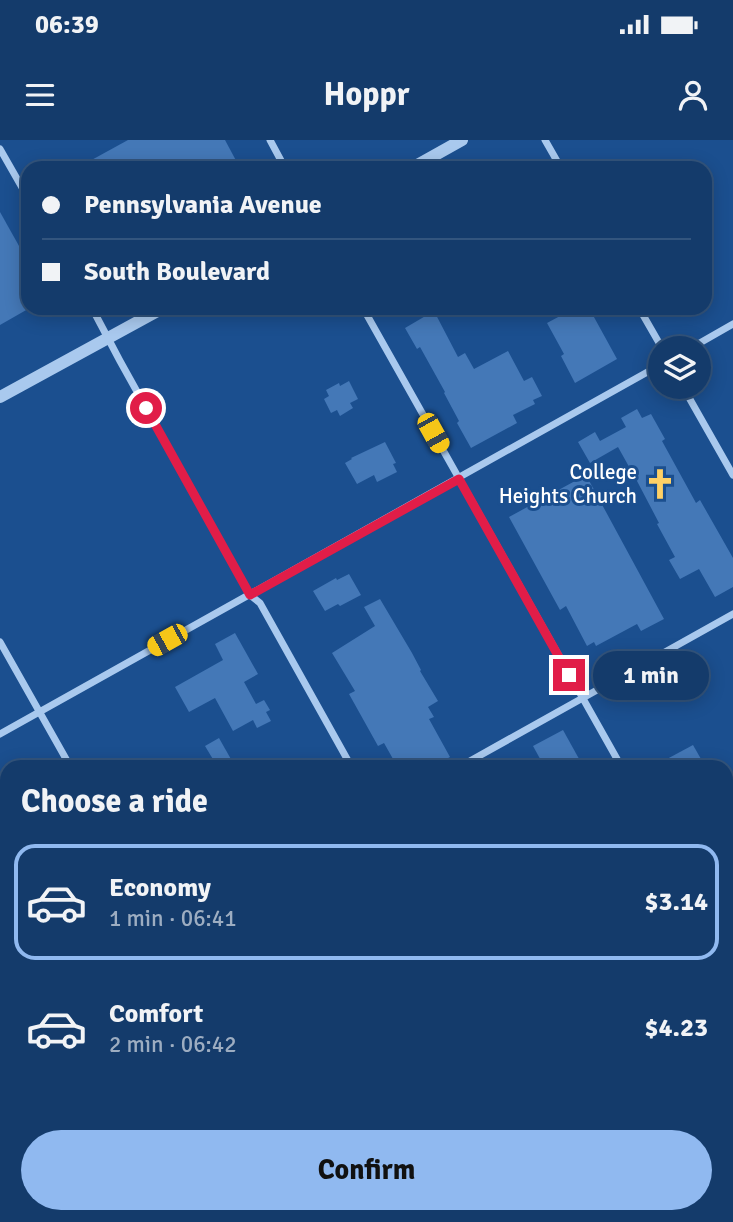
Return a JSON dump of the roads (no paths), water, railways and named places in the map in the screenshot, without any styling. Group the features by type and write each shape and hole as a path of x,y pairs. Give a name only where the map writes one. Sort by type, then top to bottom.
{"street":[{"path":"270,140 281,161"},
{"path":"425,161 463,140"},
{"path":"545,140 557,161"},
{"path":"0,149 21,186"},
{"path":"96,315 250,595 260,603 348,760"},
{"path":"0,397 150,315"},
{"path":"367,315 618,760"},
{"path":"643,315 655,336"},
{"path":"711,337 733,324"},
{"path":"0,734 648,372"},
{"path":"690,399 733,475"},
{"path":"472,760 733,614"},
{"path":"0,642 66,760"}],"place":[{"name":"College Heights Church","path":"660,484"}]}
